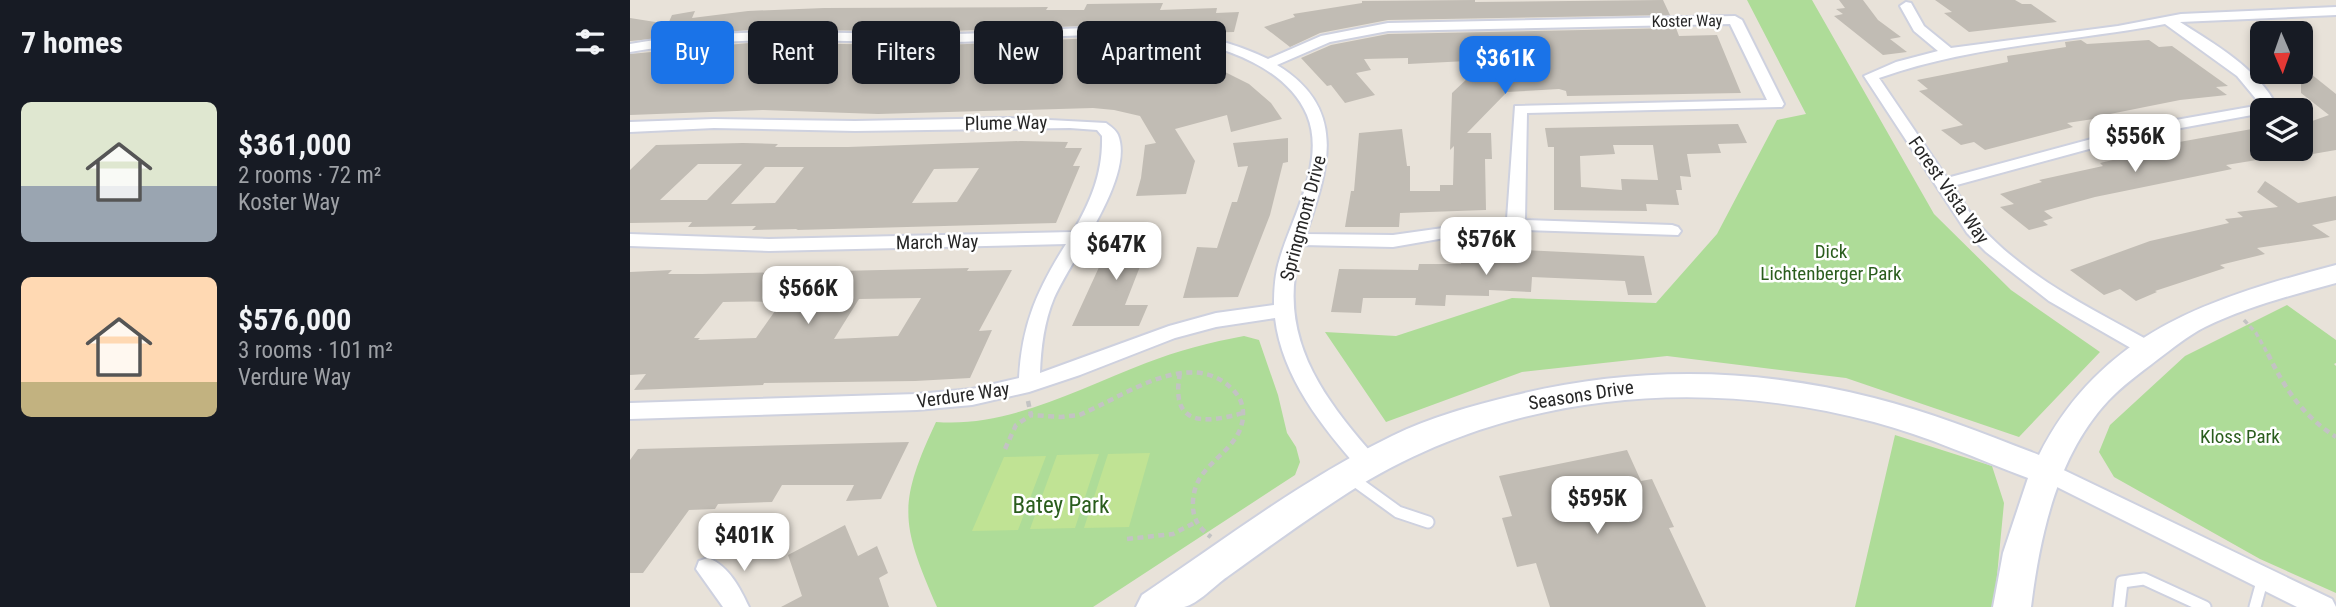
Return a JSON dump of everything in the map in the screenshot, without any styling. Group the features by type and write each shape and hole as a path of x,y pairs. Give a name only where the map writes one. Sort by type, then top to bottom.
{"street":[{"path":"1906,6 1919,27 1948,52"},
{"name":"Forest Vista Way","path":"2150,350 2042,290 2006,263 1973,229 1871,76 1900,64 2014,39 2130,29 2167,20 2207,16 2336,11"},
{"name":"Koster Way","path":"1266,65 1326,39 1388,27 1735,20 1777,104 1520,109 1516,224"},
{"path":"1942,184 2142,130 2270,107 2262,91 2194,36 2167,20"},
{"name":"Springmont Drive","path":"630,48 711,37 986,37 1111,30 1197,39 1243,53 1266,65 1290,82 1304,98 1315,116 1320,137 1319,171 1285,276 1284,310 1287,333 1308,388 1358,470"},
{"name":"Plume Way","path":"638,126 748,123 913,125 1023,121 1101,126 1110,135 1110,169 1102,193 1050,286 1037,317 1030,349 1027,385"},
{"path":"630,140 638,126"},
{"path":"1295,239 1394,241 1478,225 1516,224 1672,231"},
{"name":"March Way","path":"630,240 769,245 1077,239"},
{"path":"2012,607 2015,576 2026,530 2070,428 2092,399 2117,374 2192,322 2228,306 2336,274"},
{"name":"Verdure Way","path":"630,411 930,402 972,397 1027,385 1169,333 1216,320 1284,310"},
{"name":"Seasons Drive","path":"1155,607 1358,470 1428,433 1526,403 1627,385 1684,383 1765,389 1874,410 1930,427 2049,472"},
{"path":"2049,472 2323,607"},
{"path":"708,569 727,589 736,607"}],"lane":[{"path":"1358,470 1398,512 1428,522"},
{"path":"2255,607 2263,578"},
{"path":"2119,607 2122,582 2144,579 2205,607"}],"path":[{"path":"2228,306 2254,328 2283,384 2316,425 2336,437"},
{"path":"1006,449 1016,425 1031,415 1077,416 1136,387 1170,374 1194,372 1221,379 1238,395 1244,413 1238,436 1199,476 1192,500 1196,522 1229,556"},
{"path":"1180,373 1174,397 1179,409 1191,418 1209,421 1244,413"},
{"path":"1027,385 1031,415"},
{"path":"1127,539 1173,534 1196,522"}],"green space":[{"name":"Dick Lichtenberger Park","path":"1747,0 1812,0 1934,214 2011,290 2100,352 2019,437 1846,378 1667,356 1522,372 1386,422 1325,332 1396,336 1512,298 1656,303 1717,234 1777,120 1806,114"},
{"name":"Kloss Park","path":"2287,305 2336,340 2336,593 2260,559 2114,477 2099,452 2110,425 2185,356"},
{"name":"Batey Park","path":"1244,336 1259,340 1278,395 1287,433 1296,447 1300,462 1295,475 1093,607 937,607 916,555 908,514 915,474 936,422 990,419 1017,413 1146,363 1207,344"},
{"path":"1895,435 1992,466 2004,503 1994,607 1855,607"},
{"path":"1150,453 1129,527 1084,528 1108,454"},
{"path":"1099,454 1075,528 1030,529 1057,455"},
{"path":"1046,456 1018,530 972,531 1004,457"}],"building":[{"path":"1663,0 1670,15 1388,20 1320,33 1290,47 1264,27 1295,17 1293,14 1362,1"},
{"path":"1839,0 1863,0 1878,20 1901,37 1890,39 1907,52 1883,55 1834,16 1843,14 1836,9 1845,8"},
{"path":"1935,0 2015,0 2022,4 2031,4 2057,22 1969,32 1944,13 1952,12"},
{"path":"1163,3 1160,10 1217,8 1216,13 1239,12 1234,32 1226,32 1226,21 1077,21 1077,26 1063,27 1063,21 974,21 974,30 960,31 960,21 852,21 852,31 838,30 838,21 748,21 748,30 734,31 734,21 669,21 672,15 695,11 692,18 748,11 824,8 1048,7 1046,10 1084,10 1087,4"},
{"path":"630,18 651,21 651,39 630,41"},
{"path":"1676,28 1679,36 1717,35 1741,93 1567,96 1566,91 1559,89 1507,92 1467,133 1491,133 1492,159 1485,159 1486,210 1400,213 1399,227 1345,227 1351,191 1354,191 1359,133 1402,129 1407,166 1410,166 1410,191 1440,191 1440,185 1453,185 1454,146 1450,150 1452,93 1487,60 1408,64 1408,58 1364,59 1371,70 1356,73 1375,95 1345,103 1331,85 1327,86 1301,58 1331,45 1388,34"},
{"path":"1063,39 1077,39 1077,84 1226,84 1226,72 1249,84 1271,103 1282,119 1231,132 1227,115 1175,129 1195,161 1186,194 1136,196 1145,145 1156,143 1140,116 1114,110 1093,108 878,114 763,110 630,115 630,54 651,52 651,84 734,84 734,44 748,43 748,84 838,84 838,44 852,44 852,84 960,84 960,44 974,44 974,84 1063,84"},
{"path":"2081,40 2087,44 2149,40 2159,47 2172,46 2228,86 2216,87 2227,95 2180,100 2110,114 2113,116 2067,123 2073,127 1985,150 1974,142 1961,145 1941,130 1963,125 1919,91 1928,89 1917,80 2008,62 2007,56 2066,47 2065,42"},
{"path":"2314,76 2336,94 2336,150 2313,154 2313,121 2329,115 2313,102 2313,98 2307,98 2301,93 2301,84 2314,84"},
{"path":"1738,124 1747,143 1718,144 1721,153 1687,154 1691,177 1680,176 1682,190 1676,190 1679,205 1646,204 1647,211 1554,210 1554,147 1548,147 1545,128","holes":["1613,145 1653,145 1658,180 1621,179 1622,190 1581,187 1580,156 1615,154"]},
{"path":"2250,129 2251,161 2226,165 2232,169 2095,197 2044,211 2053,218 2043,221 2048,225 2029,230 2000,207 2014,204 2000,194 2042,182 2039,180 2103,166 2100,163 2147,152 2145,150 2171,146 2168,144"},
{"path":"1288,138 1288,162 1283,163 1270,215 1238,297 1183,298 1197,247 1217,248 1232,202 1237,202 1248,166 1238,167 1233,143"},
{"path":"1021,141 1068,142 1065,148 1082,148 1073,166 1080,166 1056,223 752,230 756,226 688,227 692,222 630,223 630,170 656,145 743,143 778,144 775,147","holes":["698,164 742,164 707,200 660,200","765,167 804,167 775,203 731,204","979,168 957,202 912,203 934,169"]},
{"path":"2265,181 2298,203 2336,196 2336,220 2312,225 2330,237 2257,248 2265,254 2220,265 2225,268 2155,291 2157,292 2136,301 2120,289 2104,295 2070,270 2150,241 2229,223 2225,219 2243,217 2237,212 2278,207 2257,192"},
{"path":"1117,228 1155,228 1125,305 1148,305 1139,326 1072,326"},
{"path":"1505,249 1644,256 1652,295 1628,295 1625,281 1532,277 1531,292 1489,290 1489,296 1446,295 1445,306 1415,305 1416,298 1363,298 1361,313 1331,312 1339,269 1418,270 1419,264 1461,264 1461,254 1504,254"},
{"path":"969,268 967,271 1012,270 979,331 992,330 970,378 764,383 634,390 646,374 630,375 630,272 672,270 668,274","holes":["921,298 898,336 834,339 859,299","782,301 756,338 694,338 723,302"]},
{"path":"909,442 881,499 846,501 854,485 782,485 772,502 718,504 715,509 689,510 643,573 630,573 630,460 638,449"},
{"path":"1627,450 1641,481 1652,479 1674,527 1669,528 1706,607 1550,607 1536,563 1517,567 1502,518 1512,516 1499,476"},
{"path":"845,525 858,556 877,546 888,573 879,578 889,607 781,607 802,596 788,555"}]}
